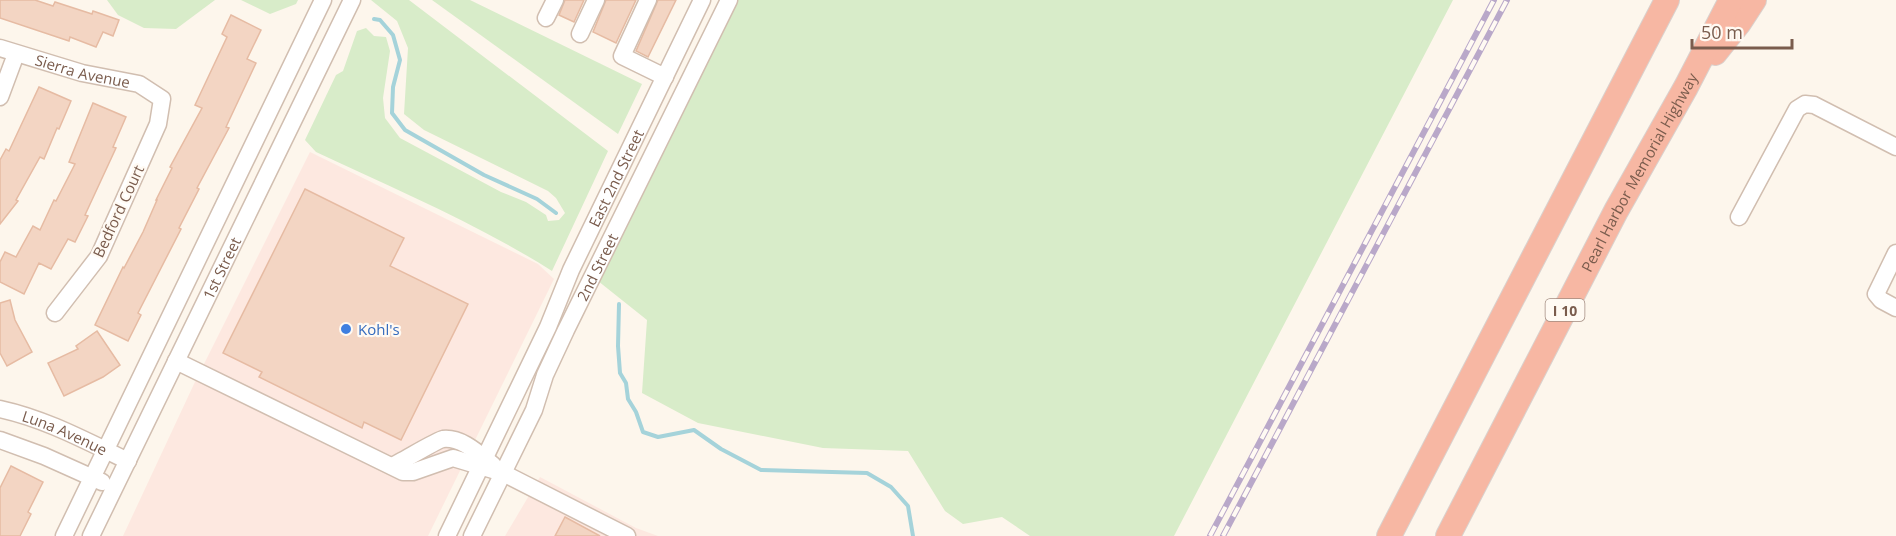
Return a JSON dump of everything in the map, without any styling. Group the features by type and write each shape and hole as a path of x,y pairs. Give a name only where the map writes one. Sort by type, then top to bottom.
{"highway":[{"path":"1551,222 1648,0"},
{"path":"1389,536 1667,0"},
{"name":"Pearl Harbor Memorial Highway","path":"1448,536 1616,211 1686,87 1731,0"},
{"path":"1686,87 1739,23 1754,0"}],"street":[{"name":"1st Street","path":"64,536 324,0"},
{"name":"1st Street","path":"91,536 352,0"},
{"path":"546,18 555,0"},
{"path":"580,34 596,0"},
{"path":"648,0 622,56 665,76"},
{"name":"East 2nd Street","path":"560,299 571,270 702,0"},
{"name":"2nd Street","path":"472,536 534,410 569,322 729,0"},
{"path":"0,96 8,51"},
{"name":"Sierra Avenue","path":"8,51 82,74 139,84 162,99"},
{"name":"Bedford Court","path":"55,313 99,256 158,124 162,99"},
{"path":"1739,217 1797,109 1805,104 1814,105 1896,147"},
{"path":"1896,253 1876,294 1881,300 1896,308"},
{"name":"2nd Street","path":"447,536 560,299"},
{"path":"176,361 392,466 442,439 456,441 472,448 482,463 627,536"},
{"name":"Luna Avenue","path":"0,409 24,414 56,426 128,461"},
{"name":"Luna Avenue","path":"0,440 44,456 114,488"}],"shaded area":[{"path":"310,152 538,264 554,279 428,536 123,536 194,384"},
{"path":"540,477 636,528 658,536 505,536"}],"green space":[{"path":"107,0 215,0 176,29 144,28 118,15"},
{"path":"241,0 298,0 296,4 270,14"},
{"path":"371,0 409,0 608,151 552,271 466,222 316,152 305,140 336,75 343,71 357,31 366,28 374,36 386,37 390,51 383,98 385,118 400,138 501,192 526,202 546,215 548,221 559,220 565,213 556,198 548,191 424,130 404,114 408,48 397,21"},
{"path":"432,0 470,0 642,84 618,134"},
{"path":"726,0 1453,0 1174,536 1030,536 1002,517 963,524 945,511 908,451 823,448 698,423 642,393 647,320 593,277"}],"building":[{"path":"0,0 35,0 53,6 55,2 119,20 113,36 103,32 96,47 70,37 69,41 0,18"},
{"path":"565,0 584,0 574,22 559,15"},
{"path":"606,0 636,0 616,43 593,32"},
{"path":"658,0 676,0 648,57 636,51"},
{"path":"231,15 261,30 247,59 256,63 226,127 229,128 197,188 199,189 179,228 181,229 138,313 141,315 128,341 95,325 143,232 172,168 170,167 202,108 195,105 227,37 222,34"},
{"path":"39,87 71,101 44,159 40,157 16,200 18,201 0,224 0,160 6,149 9,151"},
{"path":"93,103 126,117 113,147 116,148 75,242 68,239 51,269 39,263 24,294 0,282 0,262 5,252 16,257 33,226 40,230 75,164 69,162"},
{"name":"Kohl's","path":"305,189 404,238 390,266 468,304 401,440 364,422 362,428 259,377 262,372 223,353"},
{"path":"10,300 15,320 32,352 7,366 0,353 0,303"},
{"path":"97,331 120,365 103,377 64,396 48,363 78,349 76,346"},
{"path":"11,466 43,482 28,512 31,514 20,536 0,536 0,488"},
{"path":"565,517 600,536 555,536"}],"waterway":[{"path":"374,19 380,20 393,35 400,60 393,87 392,113 405,130 484,175 537,199 556,213"},
{"path":"619,304 620,373 626,383 628,399 636,412 643,432 658,437 694,430 721,449 761,470 867,473 891,487 908,506 913,536"}],"railway":[{"path":"1210,536 1494,0"},
{"path":"1223,536 1507,0"}],"place":[{"name":"Kohl's","path":"346,329"}]}
